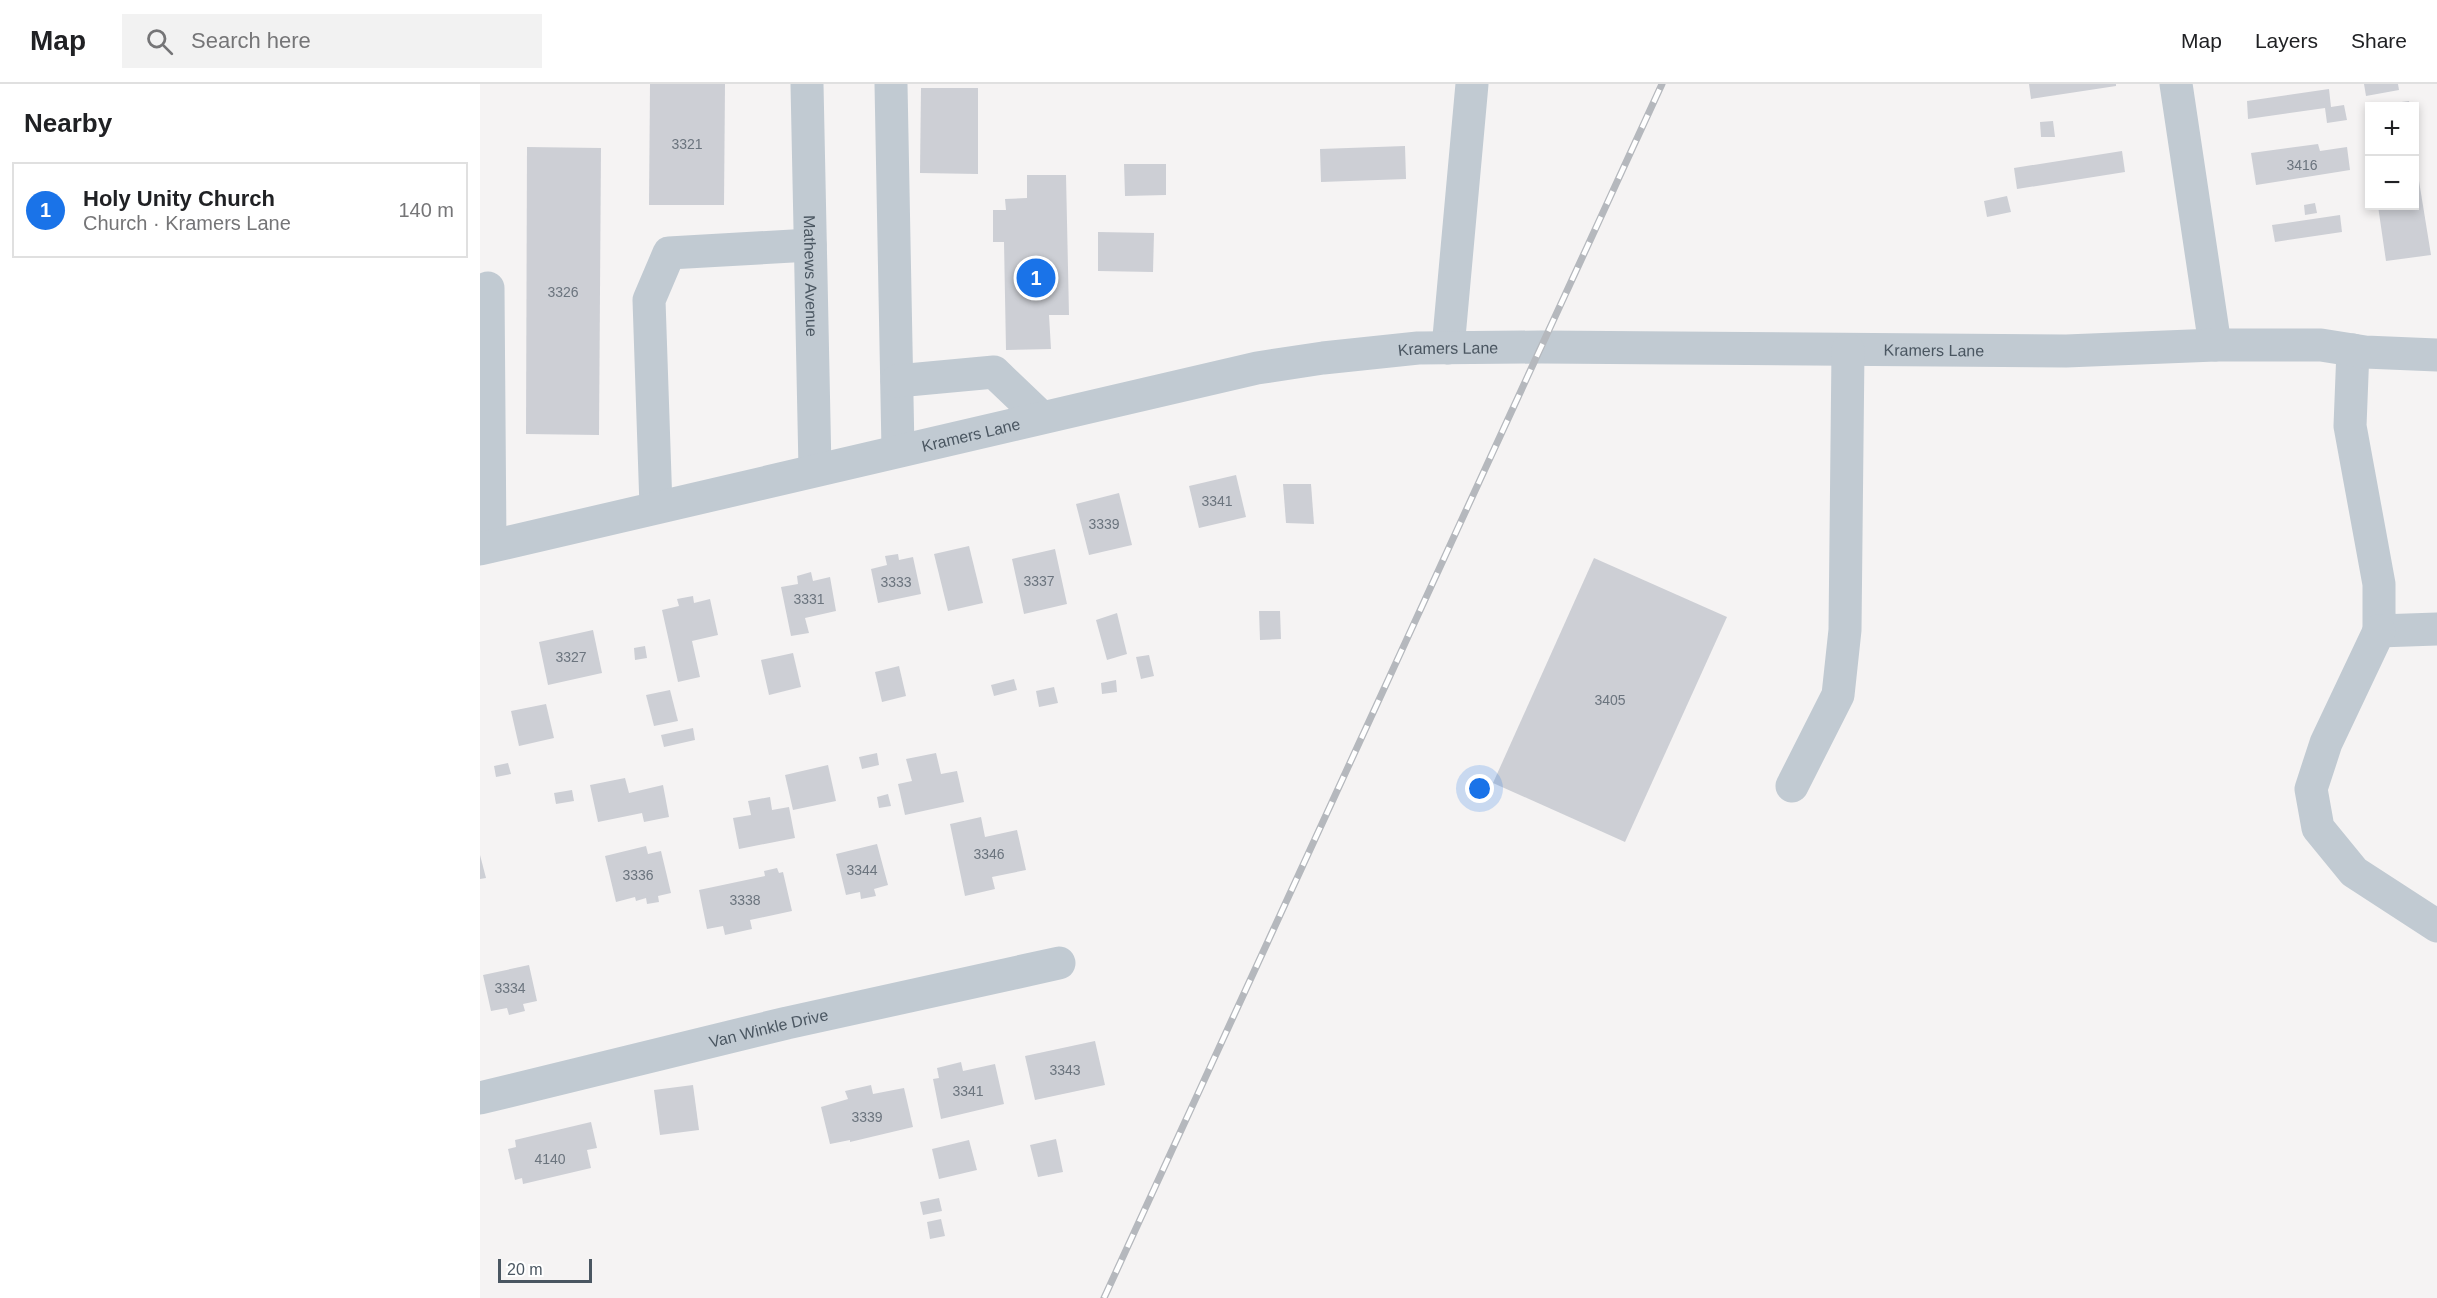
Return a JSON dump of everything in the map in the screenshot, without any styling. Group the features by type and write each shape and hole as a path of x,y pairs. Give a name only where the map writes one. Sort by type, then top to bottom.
{"street":[{"name":"Mathews Avenue","path":"807,84 815,469"},
{"path":"891,84 898,450"},
{"path":"1448,348 1472,84"},
{"path":"2176,84 2215,345"},
{"path":"656,507 649,300 669,253 810,245"},
{"path":"485,548 488,288"},
{"name":"Kramers Lane","path":"485,548 815,469 1257,368 1418,348 2066,351 2215,345 2321,345 2397,355 2437,355"},
{"path":"1792,786 1838,694 1845,630 1848,350"},
{"path":"2353,350 2350,426 2379,584 2379,631 2326,743 2311,789 2318,828 2354,872 2437,926"},
{"path":"897,381 994,372 1041,417"},
{"path":"2379,631 2437,629"},
{"name":"Van Winkle Drive","path":"480,1098 787,1023 1059,963"}],"building":[{"path":"650,84 725,84 724,205 649,205"},
{"path":"2029,84 2116,84 2116,86 2031,99"},
{"path":"2364,84 2398,84 2399,90 2366,96"},
{"path":"921,88 978,88 978,174 920,173"},
{"path":"2329,89 2331,107 2344,105 2347,120 2327,123 2325,108 2248,119 2247,101"},
{"path":"2053,121 2055,137 2041,137 2040,122"},
{"path":"2318,144 2320,151 2347,147 2350,170 2256,185 2251,153"},
{"path":"1405,146 1406,179 1321,182 1320,149"},
{"path":"527,147 601,148 599,435 526,434"},
{"path":"2122,151 2125,172 2017,189 2014,168"},
{"path":"1124,164 1166,164 1166,195 1125,196"},
{"path":"1027,175 1066,175 1069,315 1049,315 1051,349 1006,350 1004,242 993,242 993,210 1006,210 1005,199 1027,198"},
{"path":"2419,181 2431,255 2386,261 2379,210 2419,210"},
{"path":"2007,196 2011,212 1987,217 1984,201"},
{"path":"2315,203 2317,213 2305,215 2304,205"},
{"path":"2340,215 2342,232 2275,242 2272,225"},
{"path":"1098,232 1154,233 1153,272 1098,271"},
{"path":"1236,475 1246,517 1199,528 1189,486"},
{"path":"1283,484 1311,484 1314,524 1286,523"},
{"path":"1119,493 1132,545 1089,555 1076,504"},
{"path":"969,546 983,603 948,611 934,554"},
{"path":"1055,549 1067,604 1024,614 1012,559"},
{"path":"898,554 899,560 913,557 921,594 878,603 871,569 887,565 885,556"},
{"path":"1594,558 1727,617 1625,842 1493,783"},
{"path":"811,572 813,581 830,577 836,611 805,618 809,633 791,636 781,587 798,584 797,576"},
{"path":"693,596 694,603 710,599 718,635 692,641 700,677 678,682 662,610 679,606 677,599"},
{"path":"1259,611 1280,611 1281,639 1260,640"},
{"path":"1117,613 1127,654 1107,660 1096,620"},
{"path":"593,630 602,673 548,685 539,642"},
{"path":"645,646 647,658 635,660 634,648"},
{"path":"793,653 801,687 769,695 761,660"},
{"path":"1149,655 1154,676 1141,679 1136,657"},
{"path":"899,666 906,696 882,702 875,672"},
{"path":"1014,679 1017,690 994,696 991,685"},
{"path":"1116,680 1117,692 1102,694 1101,683"},
{"path":"1054,687 1058,703 1039,707 1036,691"},
{"path":"670,690 678,721 654,726 646,695"},
{"path":"546,704 554,738 519,746 511,711"},
{"path":"693,728 695,740 664,747 661,735"},
{"path":"877,753 879,765 862,769 859,757"},
{"path":"936,753 941,774 957,771 964,802 905,815 898,784 912,781 906,759"},
{"path":"508,763 511,774 496,777 494,766"},
{"path":"828,765 836,801 793,810 785,775"},
{"path":"625,778 629,793 663,785 669,817 644,822 642,813 598,822 590,785"},
{"path":"572,790 574,801 556,804 554,793"},
{"path":"888,794 891,806 879,808 877,797"},
{"path":"770,797 772,810 789,807 795,838 739,849 733,818 751,815 748,801"},
{"path":"981,817 985,837 1017,830 1026,870 992,877 995,889 965,896 950,824"},
{"path":"877,844 888,885 874,889 876,896 861,899 860,892 846,895 836,854"},
{"path":"646,846 648,854 661,851 671,893 658,896 659,902 647,904 646,898 636,901 635,897 616,902 605,856"},
{"path":"480,855 486,878 480,879"},
{"path":"777,868 779,873 783,872 792,911 750,920 752,929 725,935 723,926 707,929 699,890 765,876 764,871"},
{"path":"529,965 537,1001 523,1004 525,1011 509,1015 507,1008 491,1011 483,975"},
{"path":"1095,1041 1105,1085 1035,1100 1025,1056"},
{"path":"961,1062 963,1071 995,1064 1004,1104 941,1119 933,1079 939,1078 937,1068"},
{"path":"693,1085 699,1130 660,1135 654,1090"},
{"path":"871,1085 873,1094 904,1088 913,1127 850,1142 850,1140 830,1144 821,1107 848,1099 845,1091"},
{"path":"591,1122 597,1148 587,1150 591,1168 523,1184 522,1178 515,1180 508,1149 516,1147 515,1140"},
{"path":"1056,1139 1063,1172 1038,1177 1030,1145"},
{"path":"969,1140 977,1170 939,1179 932,1149"},
{"path":"939,1198 942,1211 923,1215 920,1202"},
{"path":"941,1219 945,1236 930,1239 927,1222"}],"railway":[{"path":"1104,1298 1662,84"}],"place":[{"name":"Holy Unity Church","path":"1036,278"}]}
